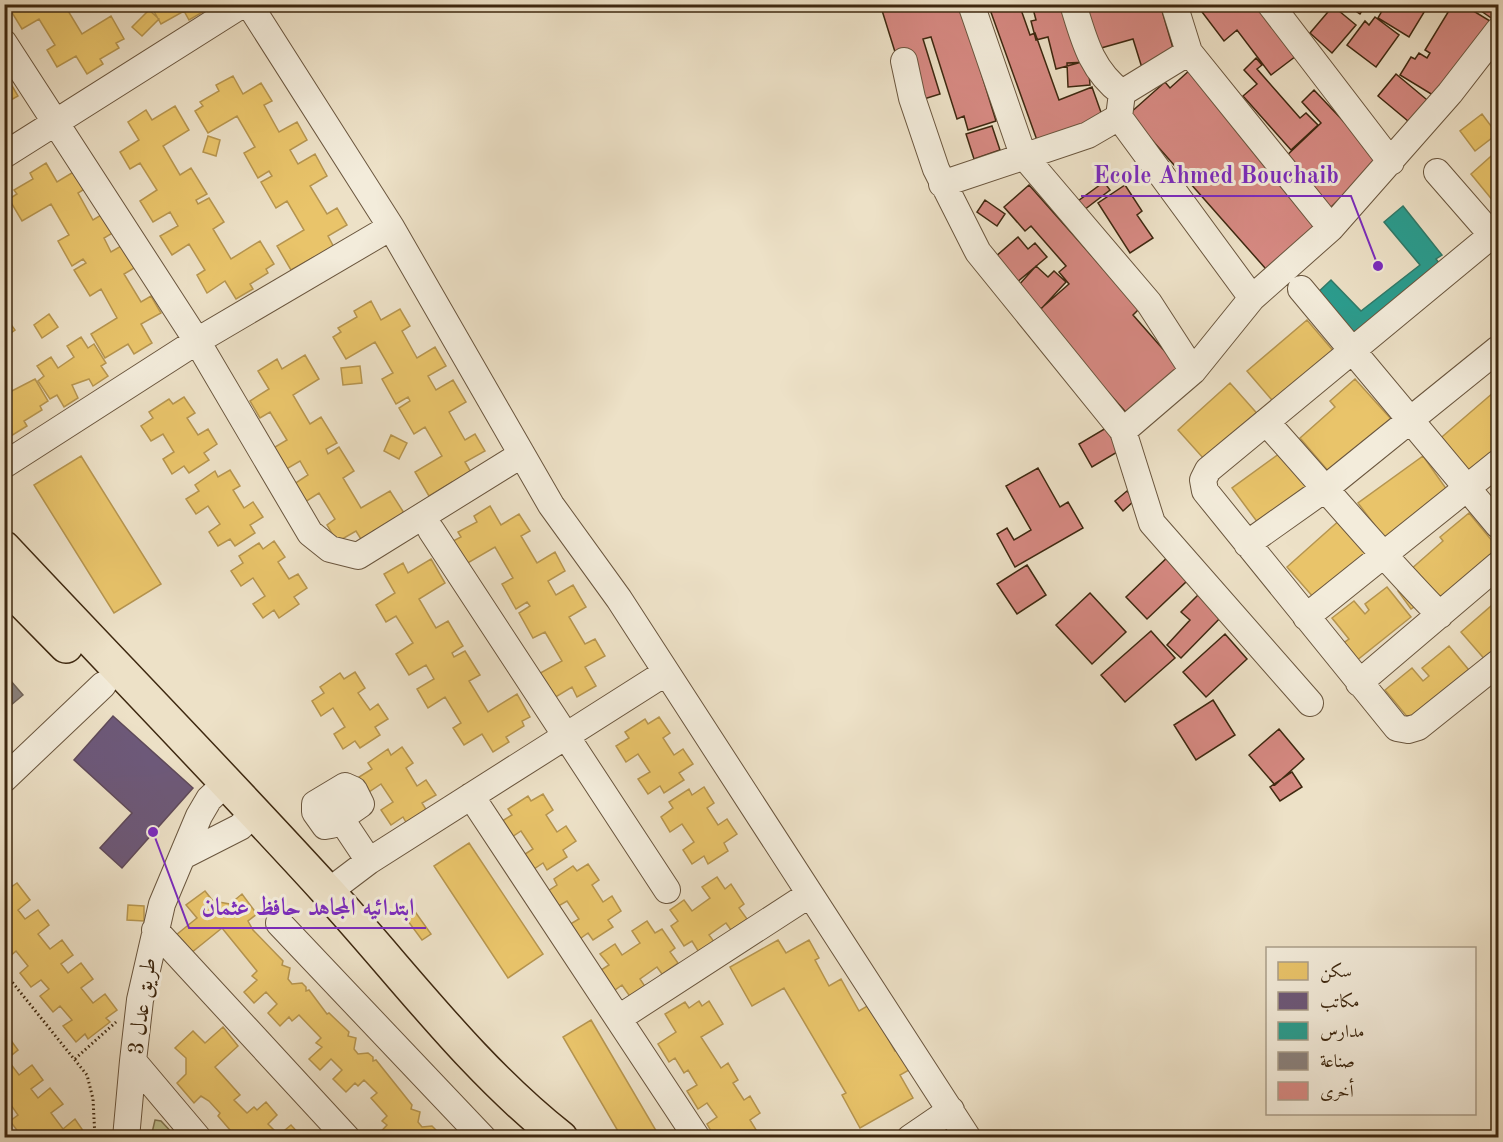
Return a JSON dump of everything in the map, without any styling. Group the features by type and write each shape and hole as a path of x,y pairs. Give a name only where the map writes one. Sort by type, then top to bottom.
{"main road":[{"path":"4,548 217,791"},
{"path":"4,582 103,685 247,820 328,892 484,1066 561,1137"},
{"path":"247,820 476,1089 530,1137"}],"street":[{"path":"4,155 243,4"},
{"path":"249,4 391,227 551,505 619,599 968,1137"},
{"path":"971,4 1023,155 1149,303 1193,371"},
{"path":"1073,4 1088,53 1095,67 1252,298"},
{"path":"1174,4 1189,52 1331,228"},
{"path":"1270,4 1391,162"},
{"path":"1123,431 1193,371 1252,298 1331,228 1391,162 1498,31"},
{"path":"4,43 197,341 310,533 330,549 358,556 521,454"},
{"path":"942,184 1088,135 1121,105 1189,52"},
{"path":"904,61 923,134 942,184 978,252 1123,431 1152,523 1310,703"},
{"path":"1437,172 1496,236 1208,470 1203,480 1205,491 1392,724 1408,730 1418,727 1498,663"},
{"path":"4,465 197,341 391,227"},
{"path":"1301,289 1351,352 1498,525"},
{"path":"1247,544 1326,488 1498,349"},
{"path":"1266,422 1326,488 1383,557 1440,615"},
{"path":"1306,617 1469,489 1498,463"},
{"path":"431,530 667,890"},
{"path":"1359,683 1498,565"},
{"path":"328,892 369,861 665,673"},
{"path":"4,779 103,685"},
{"name":"طريق عدل 3","path":"198,1137 133,1061 140,1000 155,930 171,880 217,791"},
{"path":"471,796 697,1137"},
{"path":"341,819 369,861"},
{"path":"183,856 247,820"},
{"path":"619,1018 810,894"},
{"path":"279,923 483,1137"},
{"path":"155,930 346,1137"},
{"path":"126,1137 133,1061"},
{"path":"910,1137 951,1110"}],"path":[{"path":"4,972 87,1075 93,1099 95,1137"},
{"path":"75,1059 140,1000"}],"green space":[{"path":"155,1120 161,1121 176,1137 151,1137"}],"building: سكن":[{"path":"22,4 64,4 82,34 111,16 124,39 116,43 119,48 100,59 103,64 87,74 76,56 57,67 47,50 55,45 39,19 22,29 11,11"},
{"path":"150,4 206,4 208,9 189,20 184,11 161,24"},
{"path":"149,10 159,19 142,36 132,27"},
{"path":"233,76 243,94 261,83 272,101 264,105 279,132 297,122 307,140 290,150 298,164 315,154 327,176 310,186 327,214 337,208 347,225 328,236 338,255 320,266 314,257 291,270 277,246 304,230 287,201 276,208 261,182 272,176 269,171 258,178 244,153 255,147 237,116 208,133 195,111 203,106 200,102 219,91 216,85"},
{"path":"8,79 18,96 4,104 4,81"},
{"path":"175,106 189,130 163,146 180,175 191,168 207,194 196,200 198,204 209,198 224,222 213,229 231,259 260,241 274,264 266,269 268,273 250,284 253,289 236,299 225,281 207,293 197,275 205,270 189,244 172,255 160,236 178,226 170,212 153,222 140,201 157,190 140,163 130,169 120,152 139,140 128,122 146,110 152,120"},
{"path":"1482,114 1497,134 1475,151 1460,131"},
{"path":"208,136 220,140 216,156 203,152"},
{"path":"1498,150 1498,207 1471,174"},
{"path":"46,163 57,182 75,171 86,188 78,193 93,220 111,209 121,228 104,238 111,252 128,242 141,264 124,274 141,302 151,296 161,313 141,324 152,343 134,354 128,344 105,358 91,334 117,318 101,289 90,296 74,270 86,263 83,259 72,266 58,241 69,235 51,204 22,221 9,199 17,194 14,190 33,179 30,173"},
{"path":"371,301 381,320 400,309 410,326 402,331 417,358 435,347 446,366 428,376 436,390 453,380 466,402 449,412 465,440 475,434 485,451 465,462 476,481 458,492 452,482 429,496 415,472 442,456 425,427 414,434 399,408 410,401 408,397 396,404 382,379 393,373 375,342 346,359 333,337 341,332 338,328 357,317 354,311"},
{"path":"49,314 58,327 42,338 34,325"},
{"path":"4,317 15,330 4,338"},
{"path":"1307,320 1342,361 1278,407 1247,371"},
{"path":"81,337 88,348 94,344 106,363 101,366 108,376 93,386 89,379 72,385 78,398 64,407 57,395 50,399 38,381 44,376 37,366 51,357 58,368 74,357 67,346"},
{"path":"305,355 319,379 293,395 310,424 321,417 337,443 326,449 328,454 339,447 354,471 343,478 361,508 390,491 404,513 367,549 356,531 337,542 327,525 335,519 319,493 302,504 291,486 308,475 300,461 283,471 270,450 287,440 270,412 260,418 250,401 269,389 258,371 277,359 282,369"},
{"path":"360,366 362,383 343,385 341,368"},
{"path":"35,379 48,401 40,406 42,410 24,421 27,426 11,436 4,426 4,395"},
{"path":"1355,379 1391,419 1330,473 1300,438 1335,407 1330,401"},
{"path":"1230,383 1262,419 1213,469 1178,430"},
{"path":"1494,392 1498,397 1498,449 1470,482 1436,442"},
{"path":"184,397 195,413 187,418 198,435 208,429 217,444 204,453 209,460 189,473 184,466 172,474 163,459 174,452 163,434 151,441 141,426 153,418 149,412 169,399 173,404"},
{"path":"391,435 407,443 399,459 384,451"},
{"path":"1287,448 1315,487 1261,527 1232,488"},
{"path":"81,456 161,584 114,613 34,485"},
{"path":"1423,456 1452,497 1386,540 1358,503"},
{"path":"230,470 240,486 233,490 244,508 253,502 263,517 250,525 255,533 235,546 230,539 218,546 209,532 220,524 208,506 196,514 186,499 199,491 195,485 215,471 218,477"},
{"path":"1498,492 1498,513 1489,498"},
{"path":"490,506 501,525 519,514 530,531 521,536 537,563 555,552 565,571 548,581 556,595 573,585 586,607 569,617 585,644 595,639 605,656 585,667 596,686 577,697 572,687 549,701 535,676 562,661 545,632 533,638 519,613 530,606 527,602 516,609 502,584 513,578 495,547 466,564 453,541 461,537 458,532 477,522 474,516"},
{"path":"1469,513 1498,548 1498,557 1441,606 1410,570 1443,541 1440,537"},
{"path":"1342,518 1373,553 1321,606 1287,567"},
{"path":"274,541 285,557 278,562 289,579 298,574 307,588 294,597 299,604 279,618 274,610 263,618 253,604 265,596 253,578 241,586 231,571 243,563 239,556 259,543 263,549"},
{"path":"431,559 445,583 419,599 436,628 448,621 463,646 452,653 454,657 465,651 480,675 469,681 488,712 517,694 530,717 522,721 524,726 506,737 509,742 493,752 482,734 464,745 453,728 461,723 445,697 428,708 417,689 434,679 426,665 409,675 396,654 413,643 396,616 386,622 376,605 395,593 384,574 403,563 408,573"},
{"path":"1406,585 1420,603 1411,609 1398,591"},
{"path":"1387,587 1411,617 1356,661 1342,644 1349,639 1332,618 1354,601 1365,614 1369,610 1365,604"},
{"path":"1498,600 1498,666 1494,670 1461,632"},
{"path":"1449,646 1478,681 1419,731 1385,690 1412,668 1423,681 1429,676 1422,668"},
{"path":"355,672 365,688 358,693 370,710 378,704 388,719 375,727 380,735 360,748 355,741 343,749 334,734 345,727 333,708 321,716 312,701 324,693 320,687 340,673 344,679"},
{"path":"659,717 670,733 663,738 674,755 683,749 693,764 679,773 684,780 664,793 660,786 648,794 638,779 650,772 638,754 626,762 616,746 629,738 625,732 645,719 648,724"},
{"path":"402,747 413,763 406,768 417,786 426,780 436,795 422,803 427,811 407,824 403,817 391,825 381,810 393,802 381,784 369,792 359,777 372,769 368,763 388,749 391,755"},
{"path":"704,787 714,803 707,808 718,825 727,819 737,834 724,843 728,851 708,864 704,856 692,864 683,850 694,842 682,824 670,832 661,817 673,808 669,802 689,789 692,795"},
{"path":"543,794 553,810 546,815 557,832 566,826 576,841 563,850 567,857 547,870 543,863 531,871 522,856 533,849 521,831 509,839 499,823 512,815 508,809 528,796 531,801"},
{"path":"469,843 543,954 508,978 434,866"},
{"path":"588,864 599,880 592,885 603,902 612,896 621,911 608,920 613,927 593,940 588,933 577,941 567,926 579,919 567,901 555,908 545,893 557,885 554,879 573,866 577,871"},
{"path":"717,877 725,889 731,884 744,904 739,908 747,919 731,930 726,923 709,935 715,943 700,954 692,941 684,946 671,926 678,921 670,910 684,900 692,911 710,898 702,887"},
{"path":"17,883 30,900 18,910 25,919 38,910 49,925 38,934 50,949 62,940 73,955 61,964 68,973 81,963 93,979 81,988 93,1003 105,994 117,1010 106,1018 110,1022 88,1039 85,1034 76,1042 63,1026 72,1020 60,1006 53,1012 40,996 49,989 41,980 31,987 20,973 28,966 16,951 8,958 4,953 4,892"},
{"path":"205,891 213,901 230,904 242,894 257,914 248,921 253,930 283,961 282,965 290,968 288,979 292,984 302,983 306,991 309,990 327,1014 329,1013 349,1032 348,1036 356,1038 354,1049 358,1054 368,1053 373,1057 373,1061 376,1060 412,1105 411,1109 420,1112 418,1122 422,1127 432,1126 436,1134 439,1133 444,1138 375,1138 387,1125 382,1121 387,1116 371,1098 377,1093 364,1080 358,1086 355,1083 346,1092 333,1079 342,1070 331,1059 320,1070 309,1059 322,1047 316,1043 321,1038 299,1015 292,1021 289,1017 280,1026 268,1013 277,1004 266,992 254,1003 244,992 257,980 252,976 257,971 222,928 191,953 176,935 197,918 186,905"},
{"path":"128,905 144,906 144,921 127,920"},
{"path":"411,906 431,934 422,940 402,913"},
{"path":"647,921 655,933 662,929 675,948 670,952 678,963 662,974 657,967 640,979 646,988 631,998 622,985 615,990 601,970 609,965 600,954 615,944 622,955 640,943 632,931"},
{"path":"778,940 786,953 809,940 819,958 815,960 829,986 841,979 859,1011 869,1005 895,1051 905,1046 916,1066 900,1075 913,1098 860,1128 842,1095 846,1093 784,988 752,1006 730,967"},
{"path":"699,1001 702,1006 709,1001 723,1024 701,1037 721,1068 728,1063 738,1080 733,1083 744,1100 750,1096 760,1113 750,1120 761,1138 732,1138 729,1133 723,1138 715,1138 707,1124 717,1117 707,1103 698,1109 687,1091 697,1085 688,1070 684,1073 675,1058 669,1062 658,1044 676,1032 665,1014 685,1002 689,1008"},
{"path":"591,1020 658,1134 652,1138 622,1138 563,1037"},
{"path":"223,1027 238,1046 215,1067 240,1095 234,1100 247,1113 254,1107 257,1110 266,1102 277,1115 268,1124 279,1135 291,1125 301,1136 299,1138 236,1137 218,1116 220,1113 209,1101 201,1096 194,1103 177,1083 186,1074 186,1058 175,1048 193,1031 205,1043"},
{"path":"7,1035 18,1050 7,1059 19,1075 32,1065 43,1080 31,1089 38,1098 50,1088 63,1104 51,1113 63,1129 75,1119 86,1135 83,1138 35,1138 30,1131 22,1137 10,1121 18,1115 11,1105 4,1110 4,1037"}],"building: مكاتب":[{"path":"113,716 193,788 122,868 100,848 132,813 74,760"}],"building: مدارس":[{"path":"1403,206 1442,255 1436,259 1447,273 1348,336 1314,296 1331,280 1361,311 1420,265 1384,222"}],"building: صناعة":[{"path":"4,673 23,695 4,711"}],"building: أخرى":[{"path":"880,4 960,4 996,121 968,130 964,116 957,119 931,37 923,39 940,94 911,103"},
{"path":"988,4 1019,4 1030,35 1035,33 1059,100 1092,87 1103,118 1038,143"},
{"path":"1067,4 1082,62 1056,69 1048,37 1036,40 1031,21 1036,20 1032,5"},
{"path":"1080,4 1160,4 1173,48 1170,49 1174,62 1143,71 1133,39 1094,50"},
{"path":"1196,4 1263,4 1304,50 1271,75 1237,30 1224,41"},
{"path":"1350,4 1365,6 1360,14 1348,6"},
{"path":"1386,4 1419,4 1426,9 1409,37 1378,18"},
{"path":"1453,4 1462,4 1490,21 1441,100 1400,75 1411,57 1415,59 1419,53 1427,58 1430,53 1425,50"},
{"path":"1471,4 1498,4 1497,22"},
{"path":"1333,6 1356,25 1332,53 1310,33"},
{"path":"1375,17 1399,35 1376,67 1347,45 1365,21 1369,25"},
{"path":"1256,58 1262,65 1257,69 1300,118 1306,113 1318,125 1291,150 1243,96 1257,84 1244,70"},
{"path":"1088,62 1090,85 1068,87 1067,63"},
{"path":"1191,69 1323,227 1273,277 1129,114 1165,82 1170,88"},
{"path":"1396,74 1432,104 1414,126 1378,96"},
{"path":"1314,90 1380,160 1328,210 1282,160 1321,123 1302,102"},
{"path":"992,126 1000,150 974,159 966,134"},
{"path":"1104,182 1110,190 1084,210 1078,201"},
{"path":"1029,185 1139,309 1133,315 1183,372 1131,418 1037,312 1069,284 1059,272 1066,266 1031,226 1025,231 1004,207"},
{"path":"1125,185 1142,211 1137,215 1153,238 1130,253 1098,203"},
{"path":"985,200 1005,214 997,226 977,212"},
{"path":"1018,237 1028,249 1035,243 1047,257 1016,283 995,257"},
{"path":"1036,266 1048,277 1054,271 1066,282 1041,309 1017,287"},
{"path":"1106,428 1119,451 1092,467 1079,444"},
{"path":"1038,468 1060,507 1068,502 1083,528 1015,567 997,534 1007,528 1014,540 1031,530 1006,486"},
{"path":"1127,491 1135,500 1123,511 1115,501"},
{"path":"1172,553 1188,580 1147,619 1126,597"},
{"path":"1027,565 1046,595 1017,614 997,584"},
{"path":"1203,590 1226,612 1181,658 1167,645 1190,620 1181,612"},
{"path":"1090,593 1126,632 1092,664 1056,625"},
{"path":"1151,631 1175,658 1125,702 1101,675"},
{"path":"1225,634 1247,659 1206,697 1183,672"},
{"path":"1213,700 1235,735 1196,760 1174,725"},
{"path":"1279,729 1304,759 1275,785 1249,755"},
{"path":"1292,772 1302,787 1280,801 1270,787"}],"place":[{"name":"Ecole Ahmed Bouchaib","path":"1378,266"},
{"name":"ابتدائيه المجاهد حافظ عثمان","path":"153,832"}]}
